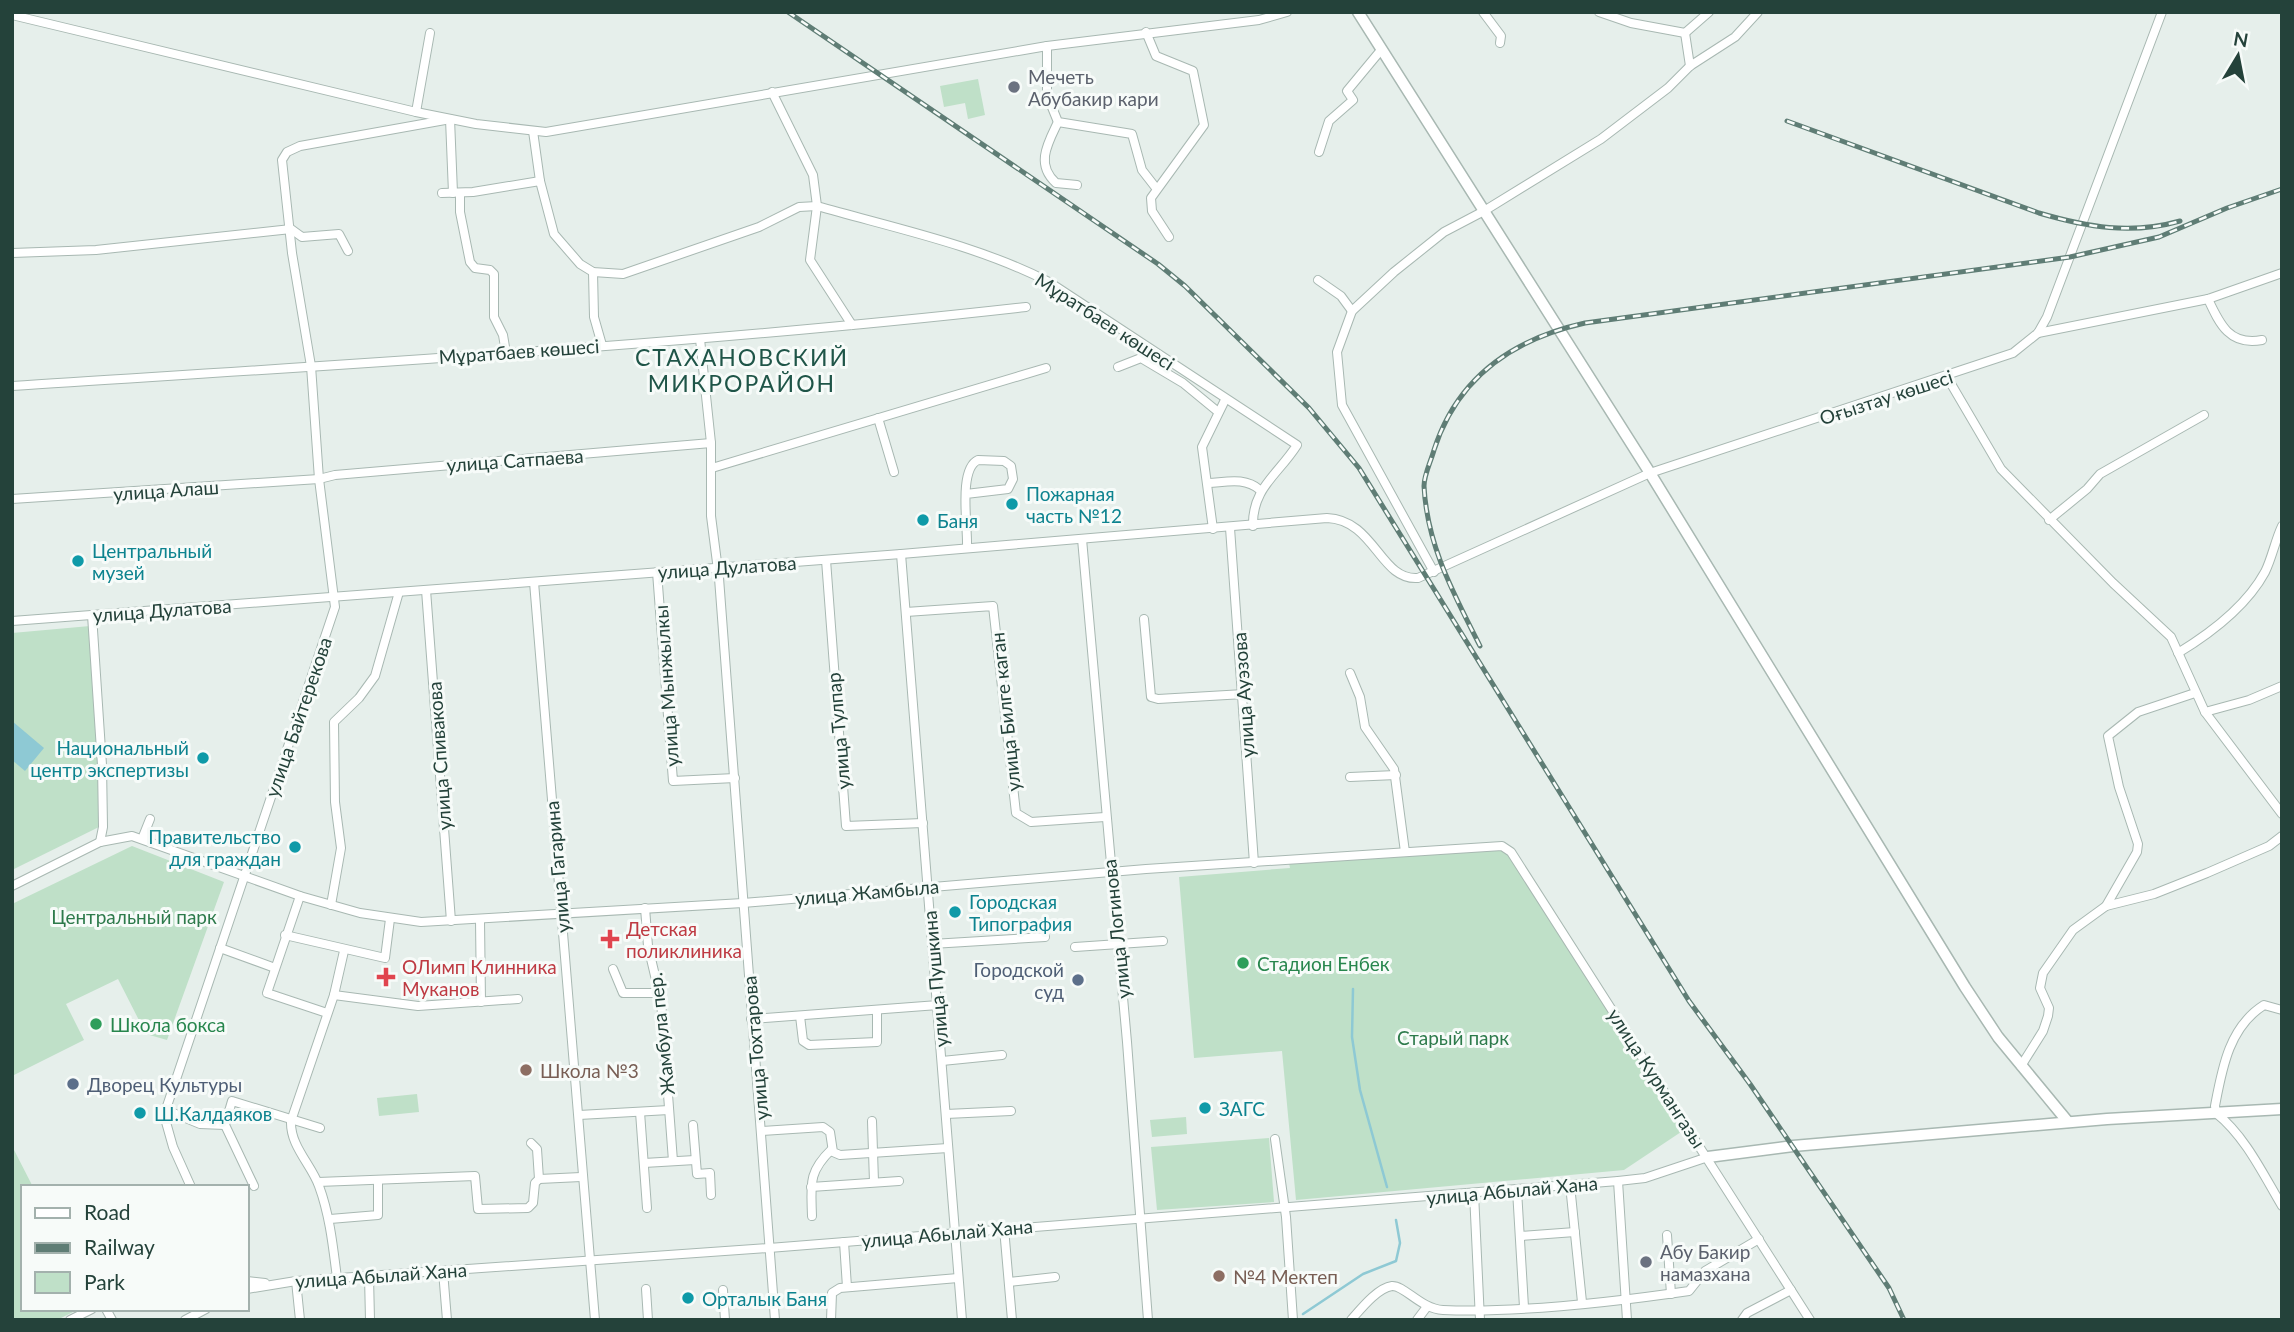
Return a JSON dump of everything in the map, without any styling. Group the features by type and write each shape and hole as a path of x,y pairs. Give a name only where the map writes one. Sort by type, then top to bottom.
{"street":[{"path":"12,15 416,112 533,131 568,130 772,92 1047,46 1259,20 1287,12"},
{"path":"1358,12 1650,473 1918,912 1998,1037 2068,1122"},
{"path":"1483,12 1501,36 1500,43"},
{"path":"1599,12 1631,23 1685,33"},
{"path":"1685,33 1709,12"},
{"path":"1434,572 1342,405 1337,352 1352,311 1394,272 1444,232 1484,211 1601,139 1668,88 1690,66 1735,37 1758,12"},
{"path":"2038,333 2070,257 2162,12"},
{"path":"1146,32 1156,56 1193,71 1204,125 1199,136 1156,188 1152,198 1152,211 1169,237"},
{"path":"416,112 430,33"},
{"path":"1685,33 1690,66"},
{"path":"1047,46 1047,95 1058,122 1045,149 1046,171 1056,183 1077,185"},
{"path":"1319,152 1329,121 1353,100 1347,91 1381,50"},
{"path":"772,92 813,175 817,206 810,260 852,325"},
{"path":"450,119 456,193 470,262 475,268 490,270 494,274 494,317 503,335 506,353"},
{"name":"улица Байтерекова","path":"190,1185 159,1123 166,1110 335,607 319,479 311,366 281,165 287,152 300,146 450,119"},
{"path":"1058,122 1132,134 1142,170 1156,188"},
{"path":"533,131 540,181 554,234 580,264 593,272 623,274 759,227 799,207 817,206"},
{"path":"443,193 540,181"},
{"name":"Мұратбаев көшесі","path":"817,206 1021,268 1049,282 1297,445 1285,464 1260,490"},
{"path":"12,253 96,250 291,229 302,237 339,234 348,251"},
{"path":"593,272 591,298 602,345"},
{"path":"2038,333 2208,299 2282,273"},
{"path":"1318,280 1341,296 1352,311"},
{"path":"2208,299 2224,331 2242,341 2262,340"},
{"name":"Мұратбаев көшесі","path":"12,386 700,339 1026,307"},
{"name":"Оғызтау көшесі","path":"1418,578 1650,473 1947,377 2013,353 2038,333"},
{"path":"700,339 712,468 1046,368"},
{"path":"1118,367 1140,358 1183,383 1217,411"},
{"path":"1947,377 2001,469 2049,520 2171,637 2194,693 2205,712 2282,814"},
{"path":"1213,528 1202,441 1225,400"},
{"path":"2049,520 2087,489 2100,474 2204,415"},
{"path":"878,418 894,472"},
{"name":"улица Сатпаева","path":"319,479 335,475 711,443"},
{"path":"966,494 1008,489 1013,480 1011,466 1004,461 974,462 968,469 966,494 967,547"},
{"name":"улица Тохтарова","path":"712,468 710,516 717,567 735,778 775,1320"},
{"name":"улица Алаш","path":"12,499 319,479"},
{"path":"1209,483 1249,482 1260,490 1252,509 1253,526"},
{"name":"улица Дулатова","path":"12,621 826,560 1326,518 1348,523 1363,532 1392,568 1407,578 1418,578"},
{"path":"2178,653 2211,632 2241,603 2265,572 2282,526"},
{"name":"улица Ауэзова","path":"1230,528 1244,694 1254,863"},
{"name":"улица Логинова","path":"1082,539 1148,1320"},
{"name":"улица Пушкина","path":"901,554 962,1320"},
{"name":"улица Тулпар","path":"826,560 846,826 923,823"},
{"name":"улица Мынжылкы","path":"657,572 673,781 735,778"},
{"name":"улица Гагарина","path":"534,582 579,1115 581,1177 595,1320"},
{"name":"улица Спивакова","path":"426,590 451,921"},
{"path":"331,905 341,848 335,802 334,722 359,698 375,676 399,592"},
{"name":"улица Билге каган","path":"906,612 993,606 1016,813 1031,822 1105,817"},
{"path":"92,615 102,765 103,827 100,842"},
{"path":"1143,619 1151,697 1158,699 1244,694"},
{"path":"1350,673 1360,697 1365,727 1396,775 1405,852"},
{"path":"2205,712 2249,700 2282,686"},
{"path":"2106,906 2137,852 2138,844 2119,787 2108,736 2138,712 2194,693"},
{"path":"1350,777 1396,775"},
{"path":"12,886 100,842 132,836 142,839 150,819"},
{"path":"2021,1066 2043,1031 2048,1016 2049,1008 2040,988 2043,973 2073,930 2106,906 2154,894 2207,873 2269,846 2282,836"},
{"name":"улица Жамбыла","path":"142,839 243,877 331,905 390,919 451,921 743,903 1110,873 1496,846"},
{"name":"улица Курмангазы","path":"1496,846 1511,852 1810,1320"},
{"path":"300,896 267,993 327,1013"},
{"name":"Жамбула пер.","path":"645,908 649,946 660,993 673,1161"},
{"path":"285,934 344,951 385,958 390,919"},
{"path":"480,920 481,1002"},
{"path":"932,944 1045,937"},
{"path":"1075,947 1163,941"},
{"path":"220,948 275,968"},
{"path":"337,1278 330,1219 318,1182 300,1153 291,1121 334,995 344,951"},
{"path":"613,969 623,993 660,993"},
{"path":"334,995 418,1006 518,999"},
{"path":"751,1019 938,1005"},
{"path":"2216,1113 2227,1051 2256,1010 2270,1005 2282,1010"},
{"path":"800,1016 803,1041 809,1045 877,1042 880,1038 877,1010"},
{"path":"942,1061 1002,1055"},
{"path":"254,1186 225,1125 232,1101 320,1128"},
{"path":"1708,1157 1793,1146 2068,1122 2282,1109"},
{"path":"166,1110 200,1124 225,1125"},
{"path":"579,1115 669,1110"},
{"path":"946,1114 1011,1111"},
{"path":"640,1112 647,1208"},
{"path":"2216,1113 2227,1122 2246,1148 2282,1206"},
{"path":"872,1122 874,1182"},
{"path":"693,1125 696,1174 710,1173 711,1195"},
{"path":"762,1131 823,1127 830,1132 832,1149 840,1155 948,1149"},
{"path":"1275,1139 1284,1208 1293,1320"},
{"path":"531,1143 537,1149 539,1179"},
{"path":"812,1216 811,1187 817,1163 832,1149"},
{"name":"улица Абылай Хана","path":"248,1286 1517,1190 1645,1178 1708,1157"},
{"path":"644,1163 695,1160"},
{"path":"318,1182 475,1176 478,1209 531,1206 535,1183 539,1179 581,1177"},
{"path":"330,1219 378,1215 377,1181"},
{"path":"811,1187 899,1181"},
{"path":"1618,1181 1627,1320"},
{"path":"1570,1185 1581,1302"},
{"path":"1517,1190 1524,1307"},
{"path":"1474,1193 1480,1320"},
{"path":"1004,1228 1012,1320"},
{"path":"1521,1236 1575,1232"},
{"path":"1667,1235 1671,1294"},
{"path":"1351,1320 1382,1290 1392,1286 1400,1288 1426,1308 1479,1310 1689,1291 1706,1271 1759,1239"},
{"path":"844,1242 847,1287"},
{"path":"443,1272 447,1320"},
{"path":"369,1276 370,1320"},
{"path":"831,1320 832,1293 847,1287 958,1278"},
{"path":"1009,1282 1055,1278"},
{"path":"296,1281 300,1320"},
{"path":"646,1289 648,1320"},
{"path":"723,1290 725,1320"},
{"path":"1742,1320 1747,1313 1791,1290"},
{"path":"1417,1320 1426,1308"},
{"path":"69,1320 88,1311"},
{"path":"184,1320 205,1313"}],"green space":[{"path":"978,79 985,115 968,119 965,103 944,107 940,86"},
{"path":"90,626 101,769 101,826 12,870 12,633"},
{"name":"Центральный парк","path":"132,846 224,882 167,1040 146,1034 118,979 66,1004 84,1040 12,1076 12,904"},
{"name":"Старый парк","path":"1505,850 1684,1130 1624,1170 1296,1200 1282,1051 1194,1058 1179,877 1290,868 1289,863"},
{"path":"417,1094 419,1112 379,1116 377,1098"},
{"path":"1186,1117 1187,1134 1152,1137 1150,1120"},
{"path":"1269,1138 1274,1202 1157,1210 1151,1147"},
{"path":"12,1146 32,1185 21,1185 21,1311 75,1311 57,1320 12,1320"}],"water":[{"path":"12,721 44,748 25,771 12,760"}],"waterway":[{"path":"1353,989 1352,1037 1360,1090 1387,1187"},
{"path":"1303,1314 1363,1274 1396,1261 1400,1243 1396,1220"}],"railway":[{"path":"788,12 1158,264 1185,286 1309,408 1359,468 1689,1001 1750,1084 1889,1288 1904,1320"},
{"path":"1787,121 2057,218 2109,228 2144,228 2180,221"},
{"path":"1480,646 1436,549 1426,508 1424,482 1444,425 1457,402 1473,382 1512,351 1534,339 1585,323 2070,257 2159,237 2227,208 2282,189"}],"place":[{"name":"Мечеть Абубакир кари","path":"1014,87"},
{"name":"Пожарная часть №12","path":"1012,504"},
{"name":"Баня","path":"923,520"},
{"name":"Центральный музей","path":"78,561"},
{"name":"Национальный центр экспертизы","path":"203,758"},
{"name":"Правительство для граждан","path":"295,847"},
{"name":"Городская Типография","path":"955,912"},
{"name":"Детская поликлиника","path":"610,939"},
{"name":"Стадион Енбек","path":"1243,963"},
{"name":"ОЛимп Клинника Муканов","path":"386,977"},
{"name":"Городской суд","path":"1078,980"},
{"name":"Школа бокса","path":"96,1024"},
{"name":"Школа №3","path":"526,1070"},
{"name":"Дворец Культуры","path":"73,1084"},
{"name":"ЗАГС","path":"1205,1108"},
{"name":"Ш.Калдаяков","path":"140,1113"},
{"name":"Абу Бакир намазхана","path":"1646,1262"},
{"name":"№4 Мектеп","path":"1219,1276"},
{"name":"Орталык Баня","path":"688,1298"}],"district":[{"name":"СТАХАНОВСКИЙ МИКРОРАЙОН","path":"742,370"}]}
